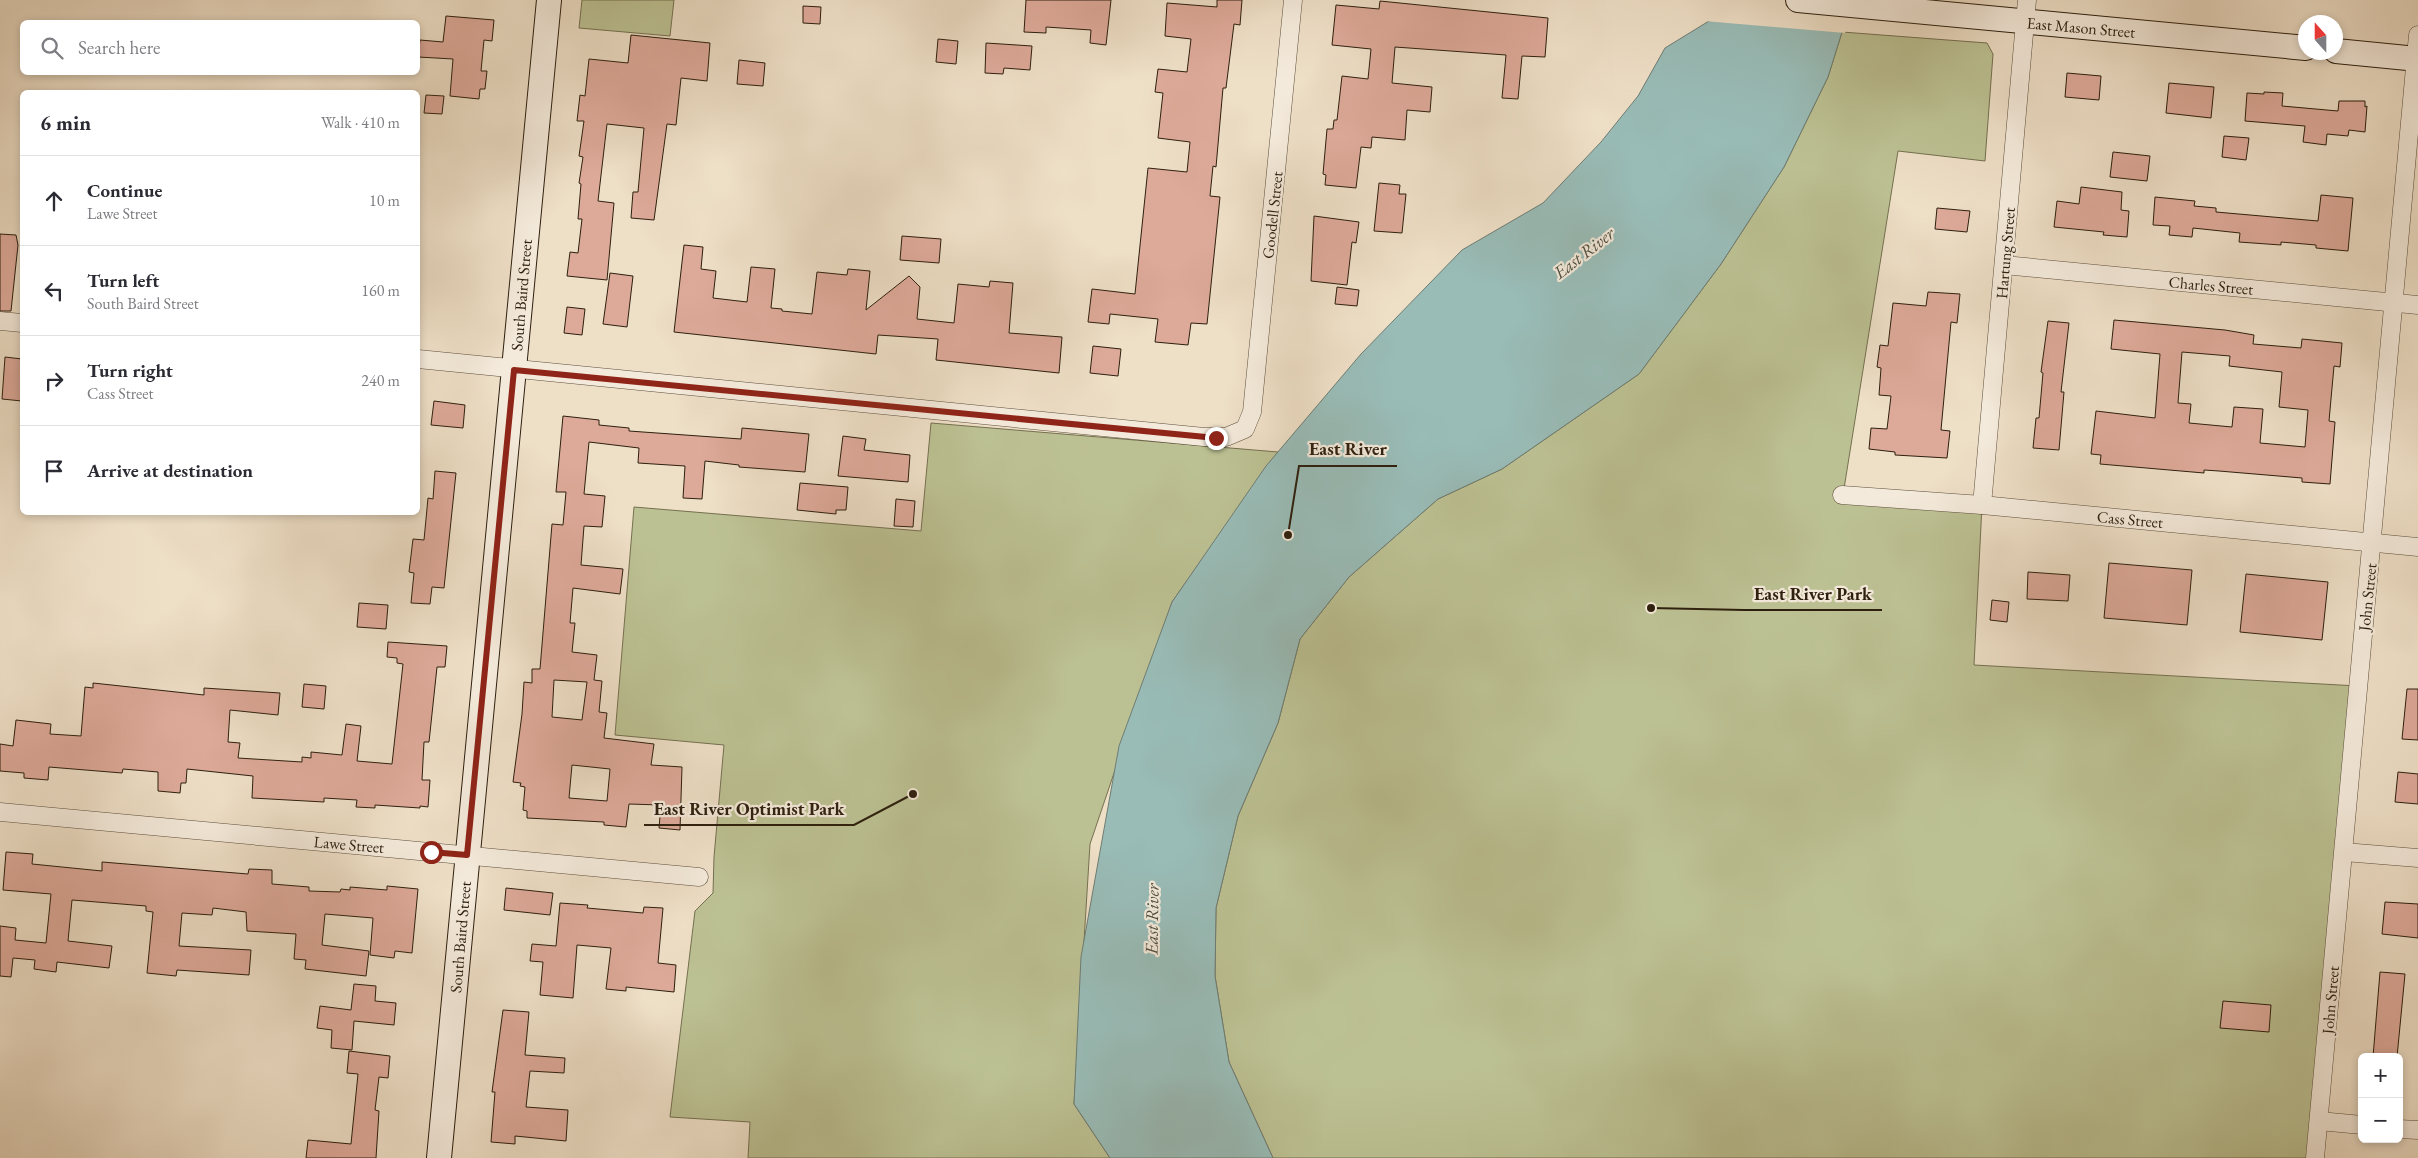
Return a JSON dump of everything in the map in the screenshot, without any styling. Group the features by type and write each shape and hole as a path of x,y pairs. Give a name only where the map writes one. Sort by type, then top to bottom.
{"street":[{"name":"South Baird Street","path":"439,1158 548,0"},
{"name":"Goodell Street","path":"514,370 1204,437 1226,437 1245,429 1252,412 1294,0"},
{"name":"East Mason Street","path":"1798,0 1858,6 2026,11 2298,47"},
{"name":"Hartung Street","path":"1982,505 2026,11"},
{"name":"John Street","path":"2315,1158 2418,35"},
{"path":"2343,52 2417,59"},
{"name":"Charles Street","path":"2004,265 2418,305"},
{"path":"0,321 20,323"},
{"path":"420,360 514,370"},
{"name":"Cass Street","path":"1842,495 1982,505 2418,547"},
{"name":"Lawe Street","path":"0,812 699,877"},
{"path":"2344,852 2418,858"},
{"path":"2319,1121 2358,1125"},
{"path":"2403,1129 2418,1130"}],"green space":[{"path":"582,0 674,0 670,36 579,28"},
{"path":"1842,32 1987,43 1993,54 1985,161 1898,151 1843,495 1982,505 1974,665 2358,686 2315,1158 1273,1158 1229,1062 1215,976 1216,908 1238,816 1278,723 1300,639 1349,577 1438,499 1502,469 1639,374 1721,264 1784,167 1828,77"},
{"path":"931,423 1278,452 1172,602 1090,844 1074,1104 1110,1158 748,1158 750,1122 670,1117 695,911 713,893 714,857 724,745 615,735 634,507 921,531"}],"water":[{"path":"1852,0 1828,77 1784,167 1721,264 1639,374 1502,469 1438,499 1349,577 1300,639 1278,723 1238,816 1216,908 1215,976 1229,1062 1273,1158 1110,1158 1074,1104 1081,957 1119,746 1172,602 1266,466 1361,354 1462,250 1543,203 1601,142 1638,96 1665,48 1709,21"}],"pier":[{"path":"1704,0 1855,0 1845,33 1704,21 1707,19"}],"building":[{"path":"1026,0 1111,0 1106,45 1090,43 1091,30 1046,27 1046,33 1024,32"},
{"path":"1217,0 1242,0 1240,25 1234,24 1226,88 1223,88 1216,167 1213,166 1210,196 1220,197 1207,324 1191,323 1188,345 1155,342 1158,319 1110,314 1109,324 1088,322 1092,289 1135,294 1148,168 1187,172 1190,142 1158,138 1163,93 1155,92 1158,69 1187,72 1191,39 1165,36 1167,3 1217,7"},
{"path":"1380,1 1548,18 1545,57 1522,56 1518,99 1502,98 1506,55 1395,47 1392,83 1432,87 1430,112 1407,110 1405,140 1372,137 1371,148 1361,147 1356,188 1325,185 1326,175 1323,174 1327,129 1333,129 1334,120 1337,120 1342,76 1368,79 1371,49 1332,45 1336,5 1379,9"},
{"path":"803,6 821,7 820,24 803,23"},
{"path":"446,16 494,20 492,41 484,40 481,71 487,71 485,89 480,89 479,99 450,96 453,59 420,57 420,40 443,42"},
{"path":"631,35 710,43 707,81 681,78 676,125 667,124 654,220 631,218 633,192 638,192 644,128 607,124 598,201 614,203 607,280 567,276 570,252 578,253 582,219 578,219 581,184 579,183 583,157 579,156 584,121 577,121 580,95 585,96 589,59 628,63"},
{"path":"938,39 958,41 956,64 936,62"},
{"path":"986,43 1032,46 1030,70 1004,68 1003,74 985,73"},
{"path":"739,60 765,63 763,86 737,84"},
{"path":"2067,73 2101,76 2099,100 2065,97"},
{"path":"2169,83 2214,87 2211,118 2166,113"},
{"path":"2264,92 2283,93 2282,106 2338,111 2339,101 2365,101 2365,107 2367,106 2365,132 2349,130 2348,136 2327,134 2326,145 2303,142 2305,126 2245,121 2247,93 2264,94"},
{"path":"426,95 444,96 442,114 424,113"},
{"path":"2224,136 2249,138 2246,160 2222,157"},
{"path":"2113,152 2150,156 2147,181 2110,177"},
{"path":"1379,183 1400,185 1399,194 1406,194 1402,233 1374,231"},
{"path":"2081,187 2122,192 2121,210 2129,211 2127,237 2103,235 2104,232 2054,227 2057,201 2079,204"},
{"path":"2321,195 2353,198 2348,251 2316,248 2316,245 2281,242 2281,245 2239,242 2240,233 2193,228 2192,237 2169,235 2170,226 2153,225 2155,197 2195,201 2194,206 2216,208 2216,212 2318,221"},
{"path":"1937,208 1970,211 1967,232 1935,229"},
{"path":"1314,216 1359,222 1356,243 1352,242 1347,285 1311,281"},
{"path":"0,234 16,235 18,245 11,311 0,311"},
{"path":"902,236 941,239 939,263 900,260"},
{"path":"684,245 703,247 701,269 716,271 713,298 747,302 751,267 775,269 771,308 782,309 782,311 812,314 817,272 847,275 848,269 870,271 866,310 909,276 920,287 917,319 954,323 958,284 989,287 990,281 1013,283 1009,333 1062,337 1059,373 936,360 938,339 878,335 876,354 674,332"},
{"path":"610,273 633,276 627,327 603,324"},
{"path":"1337,287 1359,290 1357,306 1335,304"},
{"path":"1928,292 1960,294 1957,323 1951,322 1941,430 1950,431 1947,458 1895,455 1895,452 1869,449 1871,428 1887,429 1891,396 1879,395 1881,368 1877,367 1880,345 1888,346 1893,303 1926,306"},
{"path":"567,307 585,309 582,335 564,333"},
{"path":"2114,320 2225,330 2254,335 2253,344 2301,348 2302,339 2342,343 2340,367 2334,366 2329,421 2335,422 2330,484 2302,482 2302,478 2204,470 2204,473 2100,464 2101,455 2091,454 2096,411 2155,418 2160,354 2111,349","holes":["2182,352 2230,356 2229,366 2282,372 2279,407 2308,410 2305,447 2260,443 2263,409 2234,407 2232,427 2189,423 2191,404 2178,403"]},
{"path":"2048,321 2069,323 2061,392 2064,392 2059,450 2033,448 2036,418 2039,418 2043,373 2041,372"},
{"path":"1093,346 1121,349 1118,376 1090,373"},
{"path":"5,357 20,359 20,401 2,399"},
{"path":"434,401 465,405 463,428 431,425"},
{"path":"563,416 599,420 599,425 629,428 629,431 741,439 742,428 809,434 805,472 739,467 739,465 705,461 702,499 683,498 685,466 638,463 639,448 589,442 584,494 605,496 602,527 584,526 581,565 623,569 620,594 573,588 570,623 575,623 572,652 597,655 594,680 602,681 599,712 607,713 604,738 654,744 651,765 682,767 680,830 659,828 661,805 629,804 626,827 604,825 604,822 527,818 527,811 523,810 525,787 520,786 521,783 513,782 522,714 524,682 532,683 532,669 540,669 552,524 563,525 566,492 556,492","holes":["554,680 587,682 582,720 552,717","572,765 610,769 607,801 569,798"]},
{"path":"843,436 866,439 864,450 910,455 908,482 838,476"},
{"path":"435,471 456,473 444,588 432,587 430,604 411,603 414,573 409,572 413,539 424,540 428,498 433,499"},
{"path":"800,483 848,487 846,510 836,510 836,514 797,510"},
{"path":"896,499 915,501 913,527 894,526"},
{"path":"2109,563 2192,570 2187,625 2104,618"},
{"path":"2028,572 2070,575 2068,601 2027,599"},
{"path":"2246,574 2328,582 2322,640 2240,632"},
{"path":"1992,600 2009,602 2007,622 1990,620"},
{"path":"359,603 388,605 386,629 357,627"},
{"path":"388,642 447,646 445,667 437,667 429,742 424,742 422,780 430,780 428,807 375,805 375,808 356,807 357,800 324,798 324,802 252,798 253,776 187,769 186,783 181,783 180,793 158,791 158,772 123,769 122,773 49,767 48,780 24,778 24,773 0,771 0,744 13,746 16,720 51,724 50,734 81,736 85,687 93,688 93,683 204,695 204,688 280,693 278,715 230,710 228,742 240,743 238,758 302,762 302,757 311,758 311,752 342,755 346,724 361,726 357,761 392,764 403,664 397,663 397,658 387,657"},
{"path":"304,684 326,686 324,709 302,707"},
{"path":"2407,689 2418,689 2418,740 2402,739"},
{"path":"2398,772 2418,774 2418,804 2395,802"},
{"path":"6,852 33,854 32,864 102,871 102,862 248,874 249,869 272,870 272,884 309,887 309,891 340,892 341,889 350,890 350,887 387,890 387,886 418,889 412,953 395,951 394,958 370,955 373,918 325,914 322,945 369,951 366,976 305,969 306,960 294,959 296,934 247,931 246,912 213,908 212,915 182,913 179,946 251,950 249,975 177,970 176,976 147,973 153,912 146,911 146,906 72,900 68,941 112,946 109,968 57,962 56,972 34,969 35,960 13,958 11,977 0,976 0,926 16,928 15,940 46,943 51,894 3,890"},
{"path":"506,888 553,893 550,915 504,910"},
{"path":"2385,902 2418,904 2418,938 2382,934"},
{"path":"560,903 588,905 587,908 643,913 644,907 663,908 658,963 676,965 674,992 626,987 626,991 606,989 611,948 577,945 573,998 540,995 543,962 530,961 532,944 556,946"},
{"path":"2380,972 2405,974 2397,1053 2373,1053"},
{"path":"354,984 376,986 375,1001 396,1003 394,1025 354,1021 352,1050 331,1048 332,1030 317,1028 320,1006 351,1010"},
{"path":"2223,1001 2271,1005 2269,1032 2220,1028"},
{"path":"503,1010 529,1012 525,1055 565,1058 564,1073 530,1071 526,1107 568,1110 566,1141 515,1136 515,1144 491,1142 495,1092 492,1092"},
{"path":"349,1051 390,1056 388,1078 379,1077 375,1110 379,1111 376,1158 306,1158 308,1140 351,1144 358,1074 347,1073"}],"place":[{"name":"East River","path":"1288,535"},
{"name":"East River Park","path":"1651,608"},
{"name":"East River Optimist Park","path":"913,794"}],"route":[{"path":"431,852 467,855 514,370 1216,438"}]}
